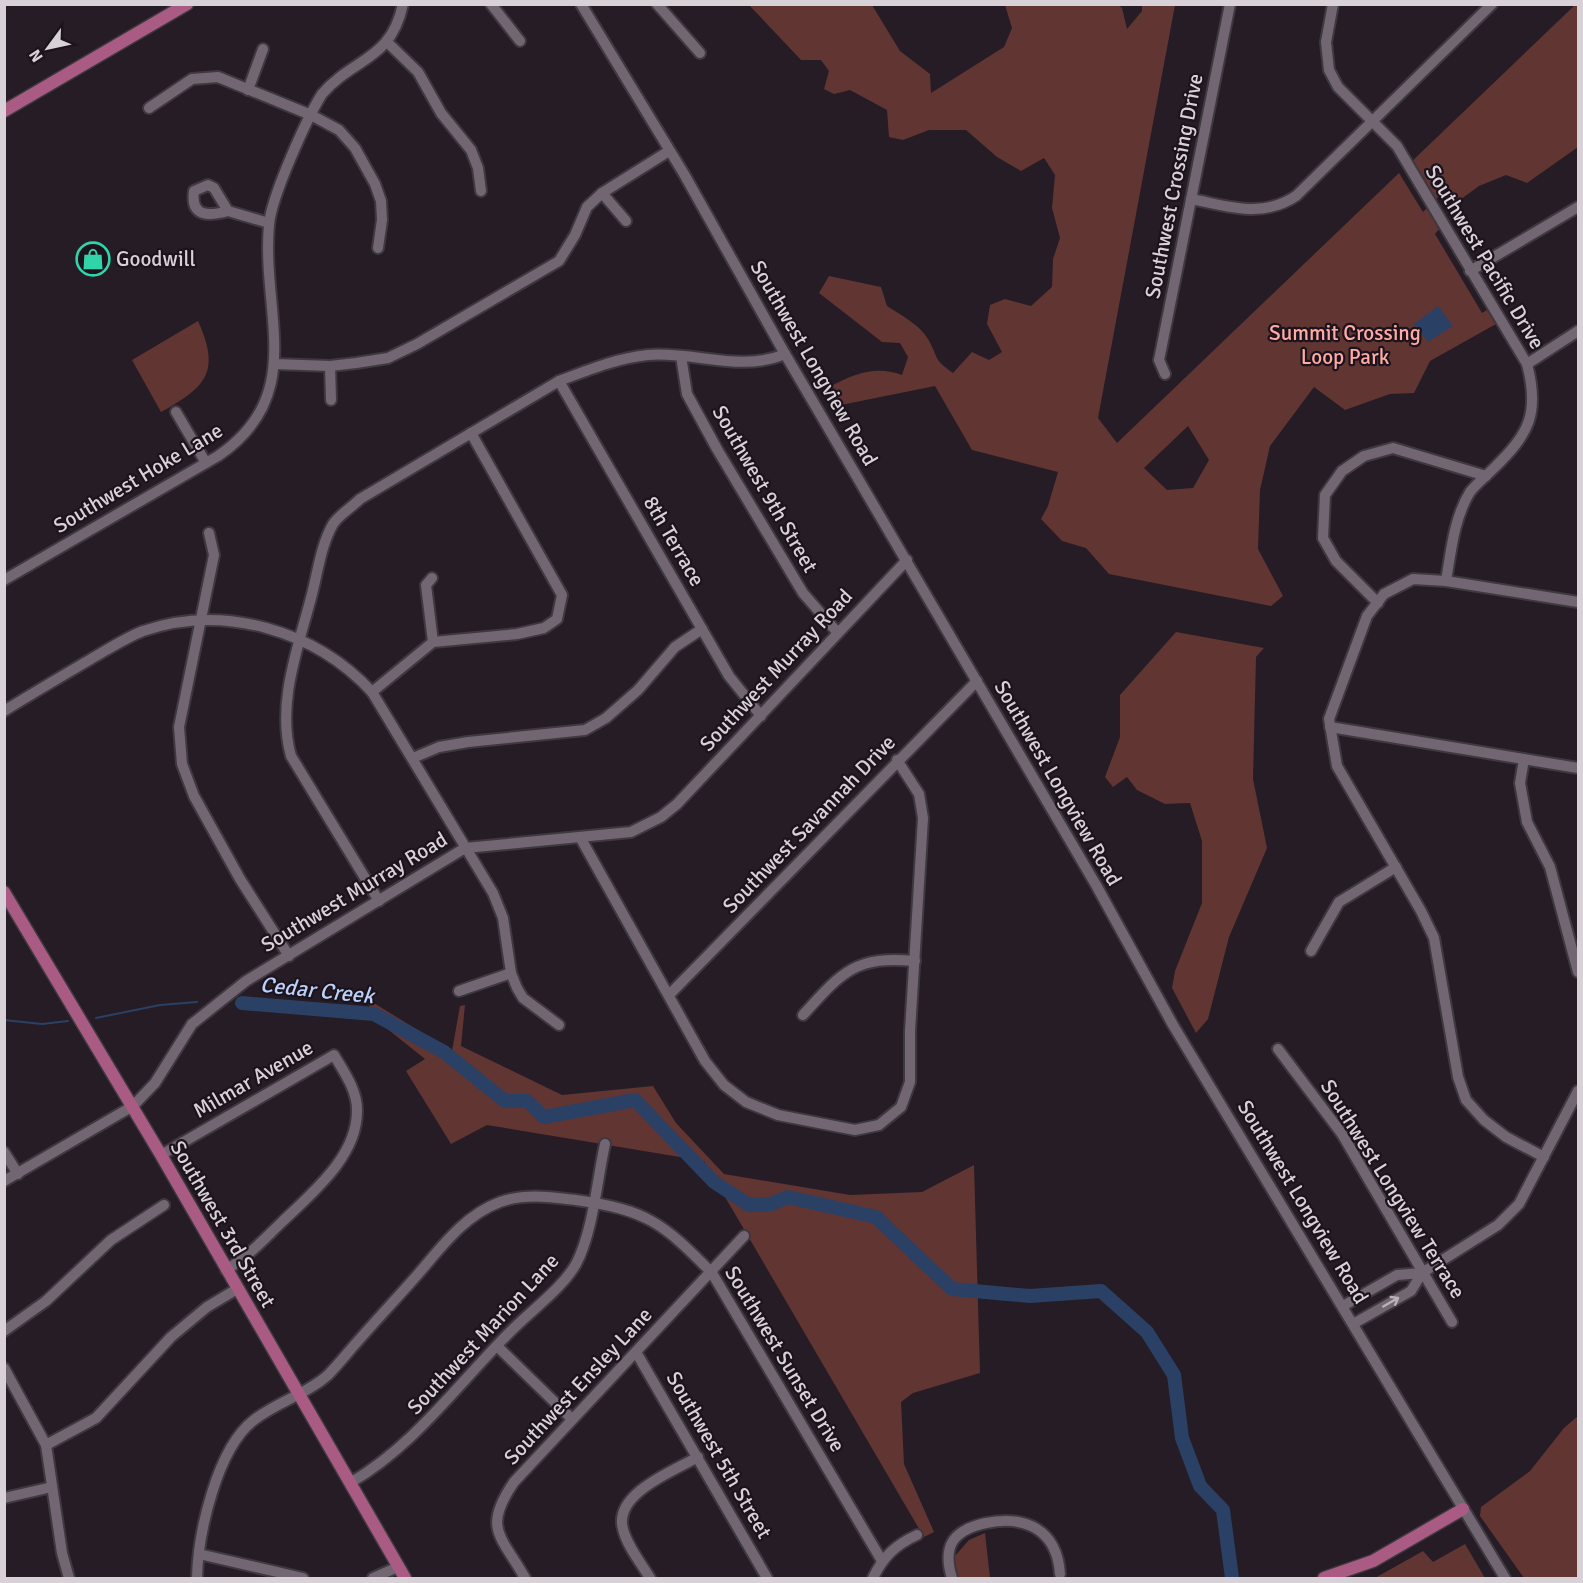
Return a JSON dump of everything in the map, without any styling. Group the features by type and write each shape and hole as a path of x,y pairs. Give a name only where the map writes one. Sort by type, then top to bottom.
{"main road":[{"path":"5,110 187,4"},
{"name":"Southwest 3rd Street","path":"4,892 133,1106 401,1573"},
{"path":"1324,1578 1373,1561 1462,1509"}],"street":[{"name":"Southwest Hoke Lane","path":"4,580 206,463 233,446 256,422 270,389 275,364 268,260 269,222 310,116 331,84 388,43 400,20 403,4"},
{"path":"491,4 520,41"},
{"path":"657,4 700,53"},
{"name":"Southwest Crossing Drive","path":"1165,374 1159,360 1230,4"},
{"path":"1334,4 1326,42 1329,70 1338,87 1374,121"},
{"path":"1191,198 1257,211 1281,206 1296,196 1492,4"},
{"name":"Southwest Longview Road","path":"586,6 785,354 1096,885 1173,1025 1505,1578"},
{"path":"388,43 418,72 441,113 471,150 478,168 481,191"},
{"path":"248,90 263,49"},
{"path":"148,108 192,79 206,76 227,80 339,130 355,148 375,184 381,201 382,220 378,248"},
{"name":"Southwest Pacific Drive","path":"1374,121 1398,149 1527,364 1534,402 1528,429 1513,449 1472,490 1460,512 1446,581"},
{"path":"275,364 330,366 388,358 403,351 559,261 567,250 587,207 602,193 669,152"},
{"path":"602,193 626,221"},
{"path":"1470,271 1578,207"},
{"path":"228,211 269,222"},
{"path":"1527,364 1578,331"},
{"path":"379,901 291,756 286,738 287,714 298,640 322,552 334,523 360,499 559,381 614,361 648,355 750,363 769,361 785,354"},
{"name":"Southwest 9th Street","path":"681,356 687,394 717,449 803,593 837,632"},
{"path":"330,366 331,400"},
{"name":"8th Terrace","path":"559,381 729,676 761,716"},
{"path":"176,412 206,463"},
{"path":"372,693 433,642 544,628 556,619 562,595 471,433"},
{"path":"1378,603 1336,561 1323,538 1325,495 1342,471 1364,456 1392,448 1486,476"},
{"path":"209,533 214,555 179,727 182,764 194,796 240,879 289,956"},
{"name":"Southwest Murray Road","path":"4,1181 133,1106 155,1083 192,1024 246,981 465,848 631,832 661,817 761,716 837,632 907,560"},
{"path":"432,578 426,585 433,642"},
{"path":"1544,1157 1506,1137 1484,1120 1466,1100 1458,1077 1434,938 1337,766 1329,719 1367,616 1384,594 1413,579 1446,581 1578,602"},
{"path":"4,711 140,632 160,626 229,620 270,627 323,651 343,665 372,693 493,893 503,918 511,974 524,998 559,1025"},
{"path":"413,758 449,745 585,730 606,718 638,690 675,647 702,628"},
{"name":"Southwest Savannah Drive","path":"669,995 977,681"},
{"path":"1330,727 1578,768"},
{"path":"1524,759 1520,783 1527,822 1550,867 1578,972"},
{"path":"580,837 705,1061 724,1085 746,1102 778,1116 855,1130 879,1125 901,1107 910,1082 923,818 919,794 897,760"},
{"path":"1311,951 1339,902 1396,867"},
{"path":"803,1015 834,981 867,962 890,958 915,961"},
{"path":"459,992 511,974"},
{"name":"Southwest Longview Terrace","path":"1278,1049 1342,1134 1452,1322"},
{"name":"Milmar Avenue","path":"161,1155 334,1055 351,1083 357,1110 354,1127 342,1157 333,1171 265,1242 245,1259 226,1270"},
{"path":"1353,1324 1411,1291 1422,1273 1498,1225 1519,1204 1578,1091"},
{"name":"Southwest Marion Lane","path":"350,1483 394,1454 418,1432 497,1346 568,1277 584,1246 605,1144"},
{"path":"4,1152 18,1174"},
{"name":"Southwest Sunset Drive","path":"197,1578 199,1554 212,1498 232,1447 254,1420 327,1376 443,1245 470,1219 498,1203 513,1198 555,1196 626,1208 649,1218 675,1235 712,1273 882,1561"},
{"path":"4,1331 46,1301 111,1240 164,1205"},
{"name":"Southwest Ensley Lane","path":"525,1578 496,1526 499,1504 514,1482 712,1273 744,1236"},
{"path":"1343,1306 1397,1275 1422,1273"},
{"path":"46,1445 96,1418 171,1337 207,1307 237,1289"},
{"path":"497,1346 572,1419"},
{"name":"Southwest 5th Street","path":"636,1352 767,1578"},
{"path":"4,1368 46,1445 62,1553 69,1578"},
{"path":"650,1578 622,1529 621,1515 628,1500 698,1457"},
{"path":"4,1498 52,1487"},
{"path":"952,1578 948,1555 950,1546 958,1535 970,1526 1003,1520 1025,1523 1044,1534 1057,1554 1060,1574"},
{"path":"873,1578 882,1561 898,1544 917,1535"},
{"path":"199,1554 303,1578"},
{"path":"373,1578 401,1573"}],"green space":[{"name":"Summit Crossing Loop Park","path":"749,5 872,5 900,51 930,74 931,93 1004,47 1012,28 1005,5 1118,5 1122,8 1127,29 1142,11 1142,5 1175,5 1098,418 1117,443 1399,173 1423,212 1427,208 1439,229 1435,234 1482,313 1487,310 1496,324 1430,361 1414,393 1390,394 1345,410 1314,387 1270,446 1260,490 1258,549 1283,596 1271,606 1109,574 1086,548 1062,541 1041,519 1048,506 1058,472 972,450 935,386 831,407 829,387 865,372 883,371 902,375 908,357 900,343 882,342 819,293 829,276 881,287 887,306 920,329 939,361 953,373 972,352 989,360 1002,352 987,324 990,305 1005,299 1031,306 1052,287 1053,259 1060,238 1052,208 1055,175 1044,158 1021,171 997,157 966,130 929,130 903,140 889,137 887,110 850,90 834,94 824,89 829,71 821,60 801,60","holes":["1188,426 1209,460 1193,488 1167,490 1144,468"]},
{"path":"1575,5 1578,5 1578,147 1527,183 1506,175 1479,186 1457,202 1440,195 1431,204 1408,165"},
{"path":"198,321 208,353 205,376 199,386 161,412 132,360"},
{"path":"1176,632 1264,648 1256,657 1253,779 1267,848 1229,937 1208,1019 1196,1033 1172,988 1175,971 1202,903 1202,841 1190,803 1165,804 1137,790 1127,777 1113,787 1105,777 1120,737 1120,695"},
{"path":"364,997 452,1051 460,1006 465,1005 461,1046 562,1095 653,1086 676,1123 724,1174 850,1195 922,1192 974,1165 980,1373 913,1393 901,1402 904,1464 934,1532 924,1537 704,1161 487,1125 451,1144 406,1071 425,1059 380,1023"},
{"path":"1578,1416 1578,1578 1524,1578 1480,1516 1481,1507 1530,1471 1564,1428"},
{"path":"985,1533 990,1578 958,1578 954,1557 969,1540"},
{"path":"1465,1544 1485,1578 1375,1578 1423,1551 1433,1562"}],"water":[{"path":"1438,306 1453,326 1428,342 1414,324"}],"waterway":[{"name":"Cedar Creek","path":"96,1018 160,1005 197,1002"},
{"name":"Cedar Creek","path":"242,1003 374,1014 444,1052 505,1101 527,1101 544,1117 635,1100 714,1182 749,1205 771,1204 788,1197 876,1217 952,1289 1030,1296 1101,1291 1147,1332 1174,1375 1182,1438 1200,1486 1223,1510 1232,1578"},
{"path":"4,1020 42,1024 68,1021"}],"place":[{"name":"Goodwill","path":"93,259"}]}
